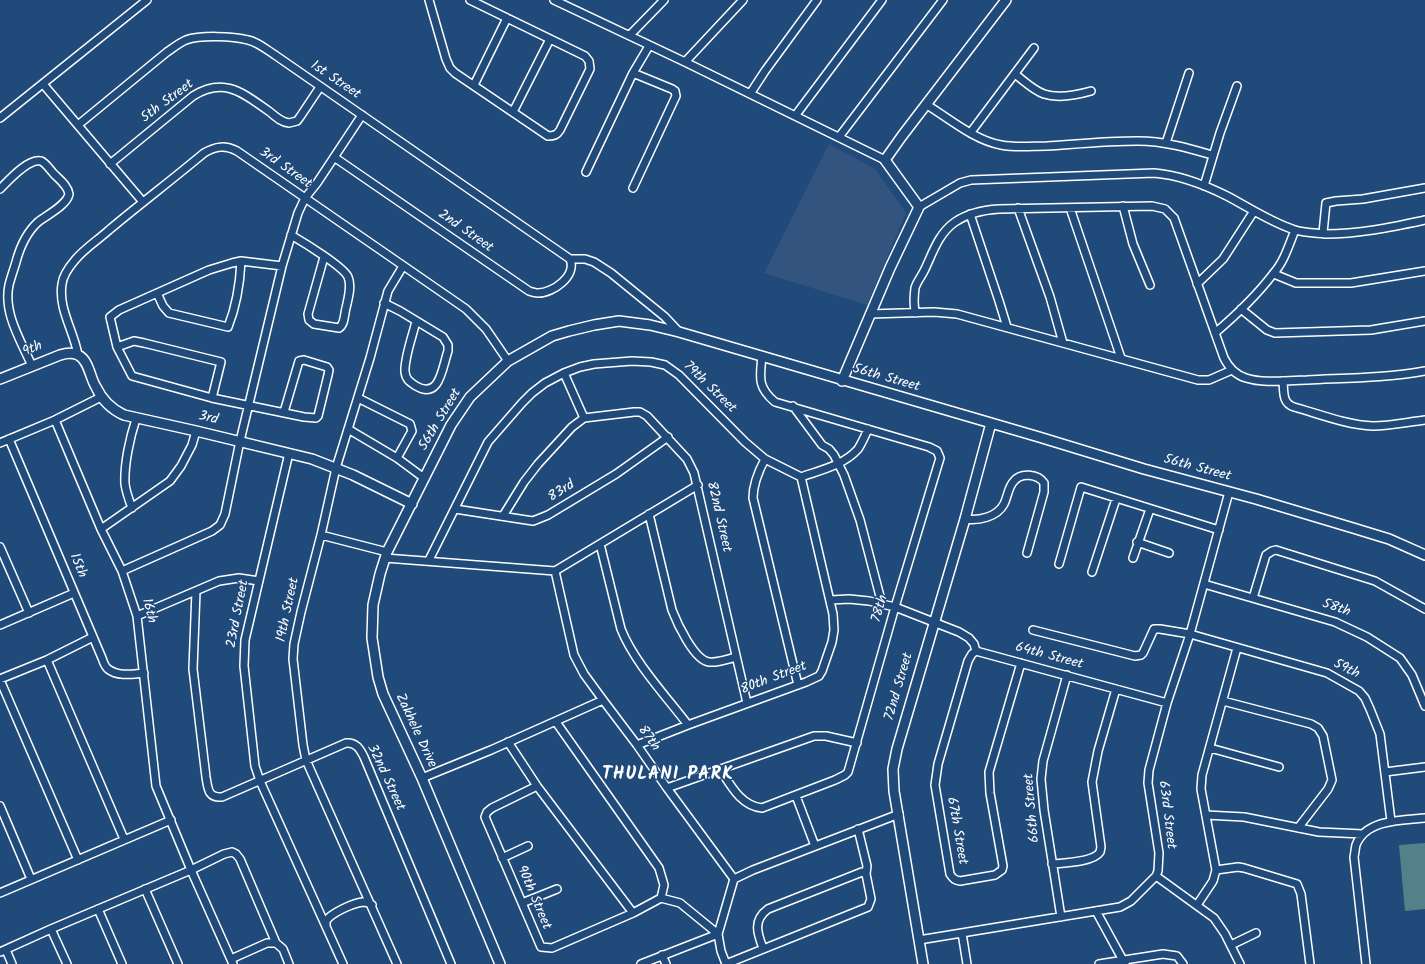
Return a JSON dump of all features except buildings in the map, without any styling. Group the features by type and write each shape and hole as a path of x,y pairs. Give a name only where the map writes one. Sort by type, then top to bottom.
{"street":[{"path":"0,118 147,0"},
{"path":"429,0 448,64 455,73 548,136 555,135 560,130 590,69 588,59 585,56 470,0"},
{"path":"554,0 630,35 649,46 685,62 885,160 919,207"},
{"path":"630,35 664,0"},
{"path":"685,62 743,0"},
{"path":"750,94 817,0"},
{"path":"795,116 882,0"},
{"path":"839,137 943,0"},
{"path":"885,160 1006,0"},
{"path":"474,85 507,18"},
{"name":"1st Street","path":"78,125 167,52 186,40 198,38 248,40 255,42 570,259"},
{"path":"513,112 550,39"},
{"path":"586,172 633,73 649,46"},
{"path":"971,132 1034,48"},
{"path":"633,73 672,89 675,91 676,96 633,188"},
{"path":"1166,143 1189,73"},
{"path":"1015,74 1039,92 1047,95 1067,96 1092,92"},
{"path":"43,84 143,202"},
{"path":"1204,186 1212,156 1237,86"},
{"name":"5th Street","path":"110,164 193,96 205,90 220,87 235,90 278,118 289,123 297,121 320,87"},
{"path":"927,105 971,132 1002,145 1017,146 1138,141 1166,143 1212,156"},
{"path":"122,571 212,531 220,525 225,514 240,441 250,406 282,266 298,213 305,198 362,115"},
{"name":"3rd Street","path":"62,300 62,284 66,270 76,258 204,153 214,148 231,148 473,315 486,328 508,361"},
{"name":"2nd Street","path":"334,157 529,291 541,293 562,283 572,267 570,259"},
{"path":"0,189 24,166 36,161 42,162 46,165 69,191 69,197 66,201 39,222 27,236 18,256 9,286 9,304 14,326 32,366"},
{"path":"842,380 870,314 919,207 960,183 976,180 1154,173 1178,177 1204,186 1226,195 1295,230 1323,234 1362,232 1425,220"},
{"path":"1323,234 1326,203 1336,200 1363,199 1425,188"},
{"path":"1123,206 1133,244 1150,285"},
{"path":"916,313 914,309 914,297 918,281 940,239 948,227 970,214 989,210 1018,208 1123,206 1159,207 1174,218 1224,358 1232,370 1244,378 1253,380 1283,381 1384,376 1425,371"},
{"path":"1018,208 1050,297 1063,343"},
{"path":"1070,208 1121,358"},
{"path":"1197,284 1223,259 1254,210"},
{"path":"970,214 1007,327"},
{"path":"1215,333 1241,309 1274,274 1295,230"},
{"path":"291,234 342,269 347,274 350,287 343,321 339,328 314,324 308,318 324,257"},
{"path":"570,259 585,259 594,262 611,273 665,317 679,332"},
{"path":"282,266 241,261 209,270 119,310 110,317 117,347 132,376 212,398 314,419 317,417 328,376 329,370 327,367 304,360 299,361 284,412"},
{"path":"157,293 163,306 169,313 228,327 238,290 241,261"},
{"name":"19th Street","path":"397,964 372,905 306,760 293,659 294,644 301,612 321,535 336,468 370,358 384,303 390,286 403,266"},
{"path":"1274,274 1296,283 1351,283 1425,271"},
{"name":"3rd","path":"62,300 78,355 84,360 101,397 116,411 124,416 240,441 312,459 336,468 412,504"},
{"path":"384,303 416,321 443,337 448,345 448,351 438,381 430,390 423,390 409,382 405,372 416,321"},
{"path":"1241,309 1267,330 1275,333 1371,330 1425,321"},
{"path":"870,314 957,314 1198,380 1209,380 1232,370"},
{"name":"56th Street","path":"412,504 451,425 462,408 479,387 508,361 552,336 594,325 619,321 650,325 679,332 762,356 1137,467 1229,492 1388,539 1425,555"},
{"path":"117,347 139,342 221,362 212,398"},
{"name":"9th","path":"0,379 65,354 69,353 78,355"},
{"name":"78th","path":"720,769 741,798 746,803 756,808 768,807 845,776 857,743 895,607 940,458 937,451 930,447 775,402 764,391 760,383 762,356"},
{"name":"79th Street","path":"429,560 488,442 495,433 532,393 564,373 580,367 632,361 652,362 665,365 679,375 745,442 765,460 801,478"},
{"path":"503,516 524,482 538,464 572,427 584,418 564,373"},
{"path":"1283,381 1284,399 1287,404 1332,418 1372,426 1425,420"},
{"path":"0,443 55,420 101,397"},
{"path":"358,398 410,424 412,431 397,458"},
{"path":"792,406 822,445 829,449 839,464 850,488 882,604"},
{"name":"82nd Street","path":"584,418 627,412 640,412 647,416 687,459 698,485 747,703"},
{"path":"132,508 127,492 125,478 130,438 136,419"},
{"name":"16th","path":"55,420 101,529 122,571 137,616 156,786 190,870 232,961"},
{"name":"72nd Street","path":"923,964 894,791 894,759 965,519 991,423"},
{"path":"348,429 397,458 424,478"},
{"path":"801,478 839,464 848,458 856,450 868,429"},
{"path":"101,529 164,486 174,477 192,445 196,431"},
{"name":"83rd","path":"455,509 533,521 548,515 616,474 668,438"},
{"name":"15th","path":"9,439 108,669 117,673 125,674 144,673"},
{"name":"23rd Street","path":"289,454 249,619 244,652 255,766 260,781 343,964"},
{"path":"765,460 755,480 753,498 798,685"},
{"path":"965,519 982,519 1000,509 1004,504 1012,482 1018,477 1027,475 1038,478 1044,484 1044,492 1027,553"},
{"name":"80th Street","path":"637,745 688,724 798,685 819,676 832,642 834,630 831,600 801,478"},
{"path":"321,535 386,555 555,571 698,485"},
{"path":"1059,564 1081,487 1219,530"},
{"name":"63rd Street","path":"1156,876 1159,865 1159,852 1149,792 1148,776 1168,704 1190,634 1229,492"},
{"path":"1092,572 1116,498"},
{"name":"Zakhele Drive","path":"412,504 386,555 373,605 372,638 378,677 383,694 422,778 500,964"},
{"path":"1133,558 1150,509"},
{"path":"649,514 672,610 685,636 697,654 706,661 715,662 736,657"},
{"path":"1138,542 1169,553"},
{"path":"600,544 621,629 625,639 636,657 688,724"},
{"path":"0,547 29,613"},
{"path":"1253,598 1266,555 1276,550 1376,581 1425,609"},
{"name":"87th","path":"555,571 574,655 584,674 734,879"},
{"path":"137,616 219,581 239,578 259,581"},
{"name":"58th","path":"1204,584 1342,624 1368,637 1400,658 1415,682 1425,706"},
{"name":"32nd Street","path":"196,591 193,669 206,777 208,789 211,795 214,797 222,797 351,742 359,749 451,964"},
{"path":"0,625 74,593"},
{"path":"831,600 849,599 869,601 895,607 958,632 969,638 974,644 976,651"},
{"name":"59th","path":"1033,630 1135,656 1143,653 1154,629 1190,634 1327,674 1359,691 1365,698 1378,728 1391,822"},
{"path":"78,860 0,679 47,660 93,637"},
{"path":"1197,905 1213,881 1216,870 1201,783 1237,648"},
{"name":"64th Street","path":"976,651 1168,704"},
{"name":"67th Street","path":"976,651 972,654 968,661 938,764 935,780 950,874 956,881 995,876 1002,870 1003,866 990,793 989,772 1020,663"},
{"path":"47,660 124,839"},
{"name":"66th Street","path":"1061,917 1042,794 1042,768 1067,675"},
{"path":"1052,864 1088,860 1098,855 1100,852 1092,782 1098,751 1116,689"},
{"path":"422,778 556,722 603,700"},
{"path":"1223,701 1311,724 1321,732 1332,780 1328,789 1298,828"},
{"path":"556,722 659,868 664,885 661,898 680,903 718,934"},
{"path":"667,788 814,736 826,736 857,743"},
{"path":"508,742 537,786 633,913"},
{"path":"1210,748 1279,768"},
{"path":"1385,772 1425,767"},
{"name":"90th Street","path":"537,786 492,808 486,814 486,821 538,943 544,948 552,948 633,913 661,898"},
{"path":"796,796 815,846"},
{"path":"0,806 31,879"},
{"path":"858,829 867,866 866,874 871,899 868,907 726,964 721,951 718,934 734,879 753,870 858,829 899,814"},
{"path":"1206,815 1244,816 1330,834 1363,834"},
{"path":"1366,964 1354,857 1356,845 1363,834 1373,827 1391,822 1425,818"},
{"path":"0,893 171,820"},
{"path":"502,858 528,846"},
{"path":"12,964 3,951 51,928 98,910 224,854 232,852 240,859 276,943 282,949 288,964"},
{"path":"1216,870 1238,867 1244,868 1297,884 1301,894 1310,964"},
{"path":"763,948 758,935 758,922 763,912 862,872 866,874"},
{"path":"918,940 1120,907 1131,901 1156,876 1217,921 1240,964"},
{"path":"145,889 178,964"},
{"path":"522,903 557,889"},
{"path":"326,926 326,921 329,916 333,914 358,903 367,902 372,905"},
{"path":"98,910 122,964"},
{"path":"1096,911 1124,962"},
{"path":"51,928 67,964"},
{"path":"962,933 967,964"},
{"path":"1231,945 1256,933"},
{"path":"641,964 718,934"},
{"path":"232,961 267,943 276,943"},
{"path":"1099,964 1124,962 1170,954 1177,956 1183,964"},
{"path":"662,955 666,964"}],"shaded area":[{"path":"829,144 875,169 906,213 867,305 764,273"}],"green space":[{"path":"1425,843 1425,909 1405,911 1399,845"}],"district":[{"name":"THULANI PARK","path":"668,776"}]}
